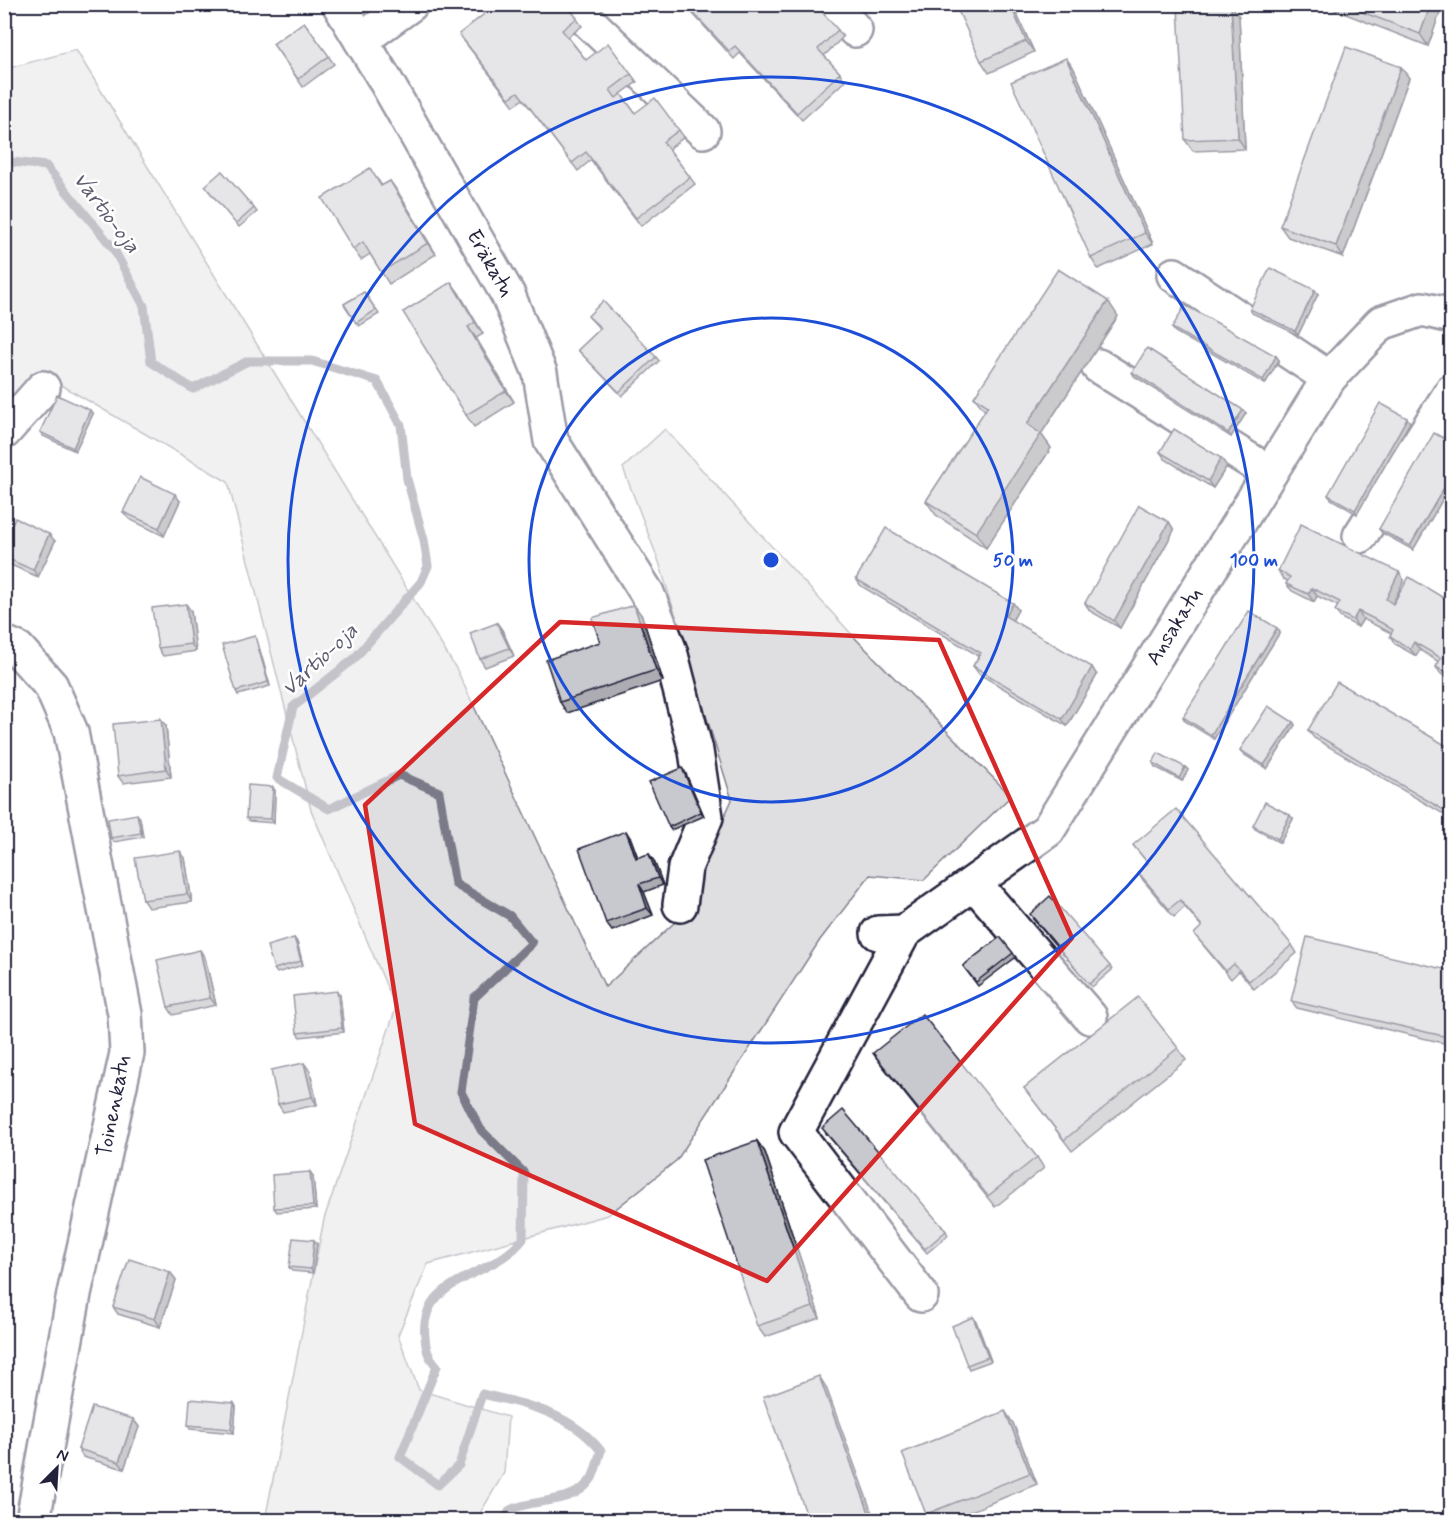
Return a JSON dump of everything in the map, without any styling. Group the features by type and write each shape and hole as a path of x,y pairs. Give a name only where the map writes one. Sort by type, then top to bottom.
{"street":[{"name":"Eräkatu","path":"339,4 508,295 540,373 551,441 647,593 670,651 696,751 706,817 685,868 680,905"},
{"path":"361,40 411,4"},
{"path":"577,4 588,21 703,131"},
{"path":"832,4 855,30"},
{"path":"1174,275 1329,378"},
{"name":"Ansakatu","path":"921,1294 796,1132 891,933 974,883 1048,830 1329,378 1381,323 1422,309 1452,316"},
{"path":"1098,366 1270,473"},
{"path":"4,432 43,388"},
{"path":"1360,536 1452,392"},
{"name":"Toinenkatu","path":"4,643 18,649 51,686 72,732 125,1014 127,1053 74,1294 33,1521"},
{"path":"974,883 1090,1017"}],"highlighted area":[{"path":"560,622 939,640 1072,938 767,1281 415,1124 365,805"}],"shaded area":[{"path":"76,50 457,670 605,987 675,922 732,800 659,562 623,468 665,429 855,638 1011,796 924,880 870,875 820,940 677,1160 608,1215 428,1264 398,1335 419,1390 508,1417 504,1473 476,1520 265,1520 324,1219 396,1008 311,810 228,482 44,375 5,455 5,69"}],"building":[{"path":"497,4 530,4 532,7 536,4 566,4 577,18 562,30 586,60 608,43 631,74 610,90 616,98 621,94 635,113 655,98 679,130 663,142 690,177 636,218 586,152 572,163 518,92 509,98 459,34"},
{"path":"685,4 793,4 799,11 806,4 815,4 838,30 818,49 840,73 797,113 735,46 729,51"},
{"path":"955,4 1010,4 1026,41 981,61"},
{"path":"1341,4 1431,4 1420,34"},
{"path":"1231,5 1238,138 1185,140 1178,7"},
{"path":"304,22 329,56 298,79 273,44"},
{"path":"1346,47 1401,67 1336,246 1280,226"},
{"path":"1066,58 1145,233 1091,258 1011,82"},
{"path":"370,168 381,186 390,181 428,243 381,272 363,242 353,249 322,198"},
{"path":"222,171 254,208 236,224 205,186"},
{"path":"1270,268 1315,290 1295,331 1250,309"},
{"path":"1058,269 1108,301 1027,424 1041,434 976,533 926,501 988,406 974,397"},
{"path":"451,282 475,322 468,327 506,391 466,415 403,312"},
{"path":"364,292 376,310 356,323 344,304"},
{"path":"603,301 656,357 619,392 578,350 601,328 588,316"},
{"path":"1185,305 1276,356 1263,380 1172,328"},
{"path":"1147,348 1243,410 1228,433 1132,372"},
{"path":"57,395 90,410 73,448 40,432"},
{"path":"1380,403 1407,418 1355,510 1328,495"},
{"path":"1174,429 1221,458 1208,481 1160,452"},
{"path":"1434,433 1452,443 1452,474 1410,546 1379,529"},
{"path":"140,477 175,494 159,528 123,512"},
{"path":"1139,505 1169,522 1114,621 1085,603"},
{"path":"15,518 49,534 33,570 4,557 4,540"},
{"path":"1301,524 1399,572 1386,599 1393,604 1409,577 1452,603 1452,676 1436,667 1441,658 1414,642 1410,649 1390,636 1393,630 1382,623 1358,611 1353,620 1335,611 1340,602 1312,588 1308,594 1286,584 1290,577 1278,571"},
{"path":"886,528 1013,603 1005,616 1092,667 1062,719 973,666 981,653 856,579"},
{"path":"186,604 191,644 158,648 152,608"},
{"path":"634,605 656,670 560,702 546,660 600,642 592,618"},
{"path":"1249,611 1277,628 1211,735 1183,717"},
{"path":"497,623 509,648 480,659 470,633"},
{"path":"255,636 268,682 236,691 222,645"},
{"path":"1337,682 1452,749 1452,815 1308,730"},
{"path":"1268,706 1293,722 1264,765 1240,750"},
{"path":"161,719 166,769 118,776 113,724"},
{"path":"1158,753 1185,767 1179,778 1153,763"},
{"path":"682,768 701,812 669,827 649,782"},
{"path":"248,785 273,787 271,819 246,818"},
{"path":"1265,802 1290,815 1278,839 1253,826"},
{"path":"1176,809 1292,945 1249,981 1234,964 1226,971 1194,934 1202,926 1180,900 1169,909 1138,872 1148,863 1133,845"},
{"path":"137,814 141,833 111,838 108,819"},
{"path":"626,831 636,858 649,854 658,878 639,884 647,908 606,923 579,849"},
{"path":"180,851 187,894 143,900 135,858"},
{"path":"1050,896 1110,966 1089,984 1030,914"},
{"path":"1000,937 1013,953 976,982 963,966"},
{"path":"1307,937 1452,971 1452,1038 1291,1001"},
{"path":"294,938 301,961 274,969 267,946"},
{"path":"200,950 210,998 168,1007 157,960"},
{"path":"337,991 342,1028 297,1033 293,996"},
{"path":"1138,997 1178,1048 1064,1140 1024,1088"},
{"path":"922,1014 1037,1157 988,1196 873,1053"},
{"path":"304,1063 312,1097 278,1104 271,1070"},
{"path":"843,1110 946,1231 925,1249 822,1128"},
{"path":"757,1141 813,1307 757,1326 702,1160"},
{"path":"310,1172 313,1206 274,1208 272,1175"},
{"path":"293,1238 314,1240 311,1269 289,1267"},
{"path":"129,1259 170,1272 155,1319 113,1307"},
{"path":"973,1317 988,1357 967,1365 952,1326"},
{"path":"819,1376 872,1521 809,1521 763,1397"},
{"path":"190,1399 234,1403 231,1429 188,1425"},
{"path":"92,1407 133,1419 119,1462 78,1449"},
{"path":"1005,1411 1030,1473 926,1514 902,1453"}],"waterway":[{"name":"Vartio-oja","path":"4,161 46,166 113,248 144,306 151,362 193,389 248,361 312,361 377,381 401,425 407,479 424,540 428,566 421,582 354,659 293,707 277,778 329,809 399,775 439,792 455,884 510,916 532,943 474,998 461,1092 481,1130 524,1173 523,1239 510,1252 445,1290 433,1302 426,1317 425,1337 428,1353 437,1366 400,1457 438,1485 459,1465 482,1394 531,1406 562,1419 576,1427 601,1451 595,1472 584,1487 565,1497 510,1510 505,1520"}]}
